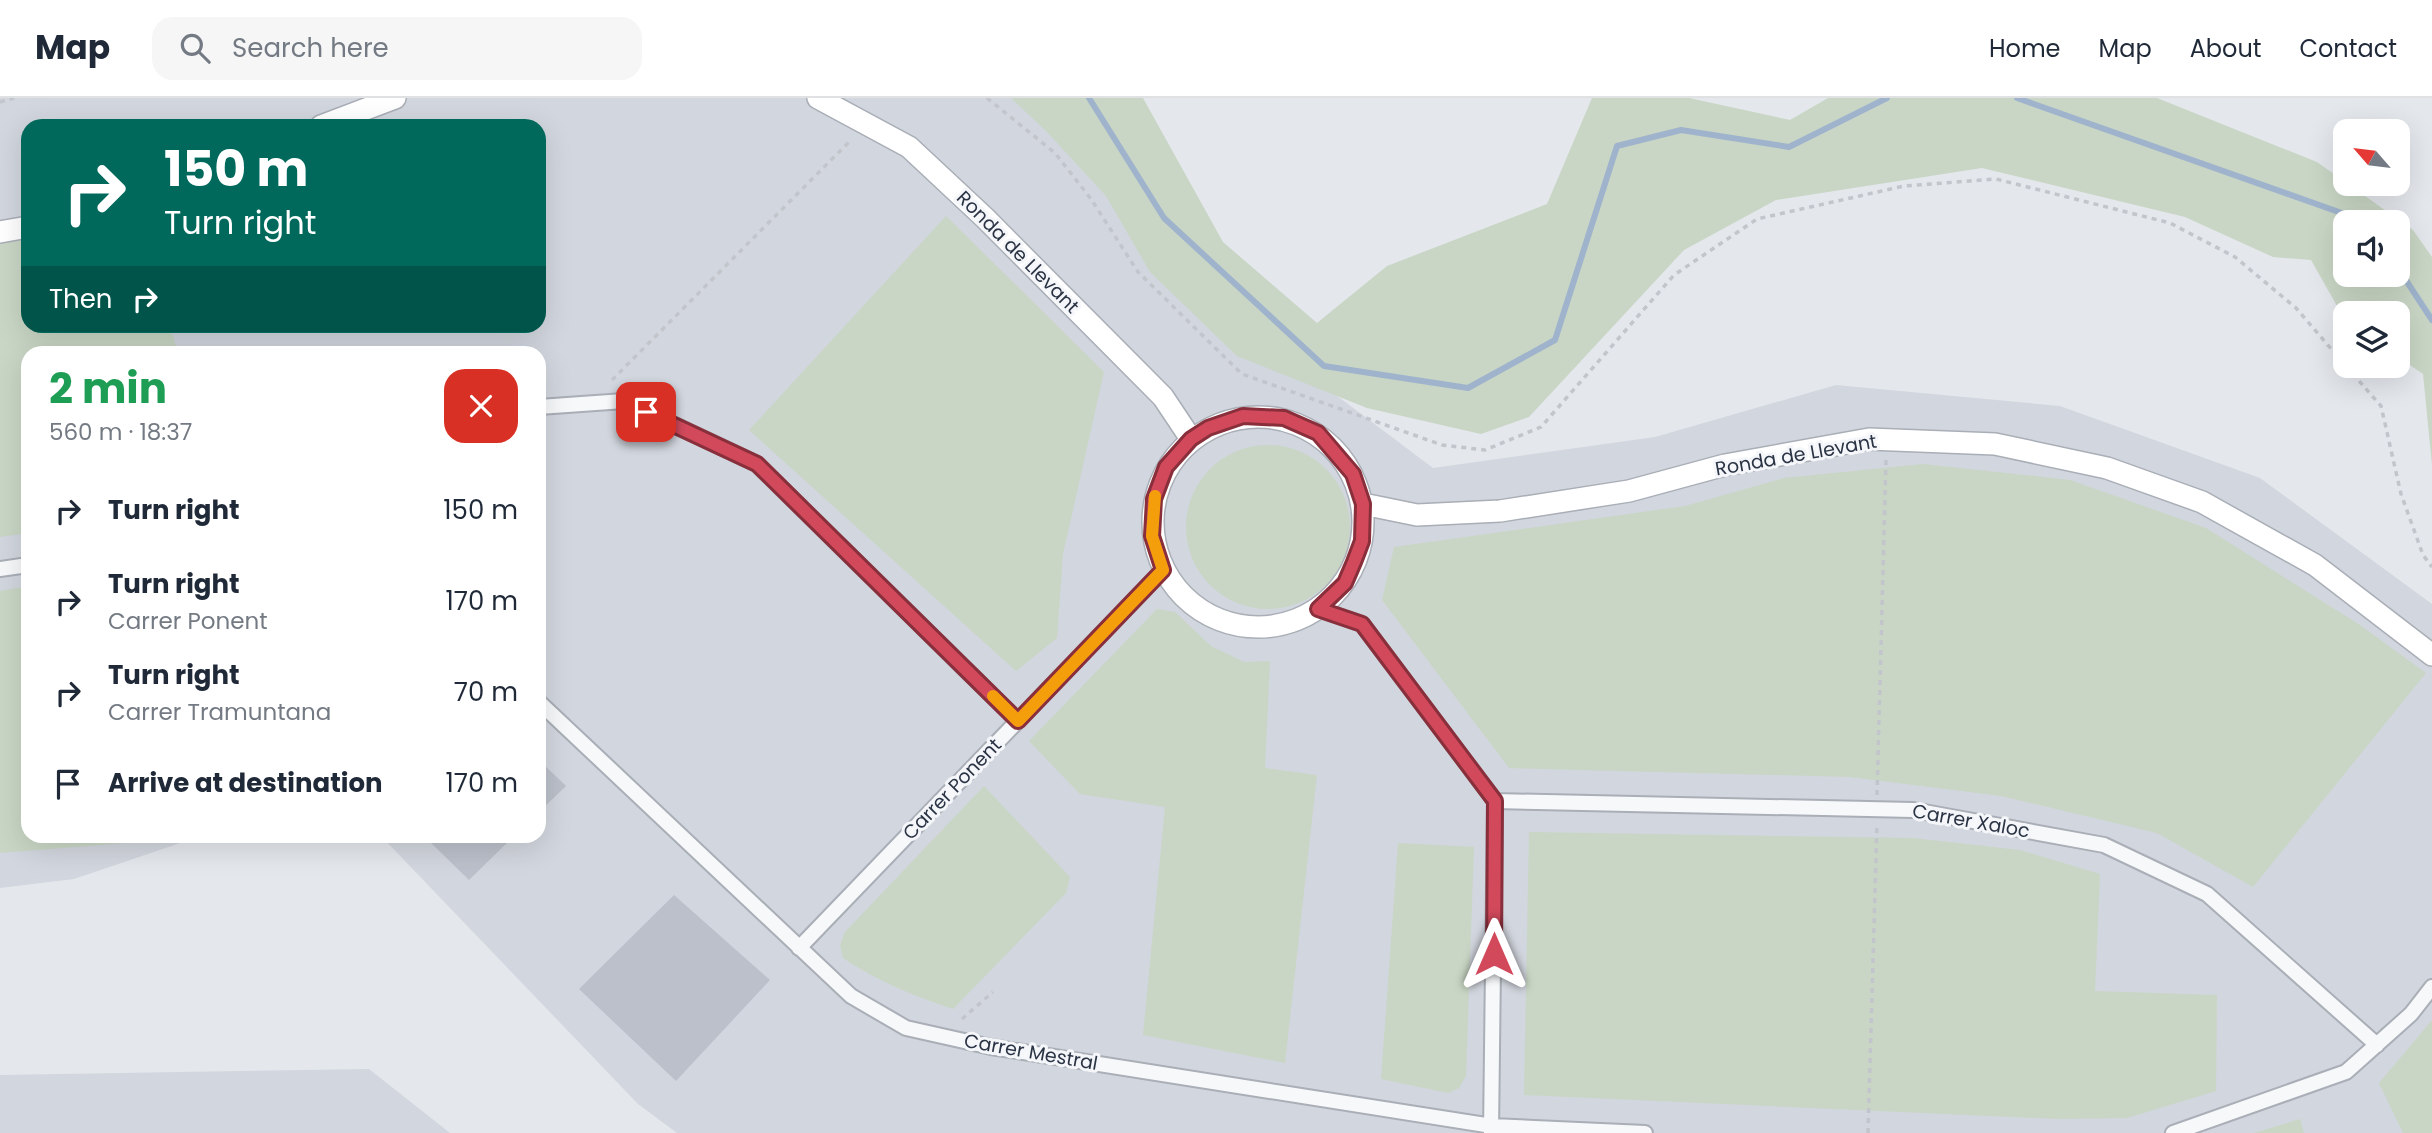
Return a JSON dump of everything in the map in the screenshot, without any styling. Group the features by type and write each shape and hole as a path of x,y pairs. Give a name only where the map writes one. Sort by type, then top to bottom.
{"main road":[{"path":"340,119 395,98"},
{"name":"Ronda de Llevant","path":"818,98 909,147 985,218 1163,397 1191,439"},
{"path":"0,232 21,228"},
{"path":"1243,416 1284,418 1318,433 1353,474 1363,504 1362,541 1345,583 1318,609 1301,619 1265,628 1238,626 1203,613 1185,599 1163,570 1152,536 1154,499 1166,467 1191,439 1208,428 1243,416"},
{"name":"Ronda de Llevant","path":"1363,504 1417,515 1500,511 1629,491 1726,465 1869,439 1994,444 2106,468 2202,502 2315,565 2432,655"}],"street":[{"path":"546,407 624,401 757,464 1018,721"},
{"path":"0,569 21,566"},
{"name":"Carrer Ponent","path":"799,948 1163,570"},
{"path":"1318,609 1362,624 1495,801 1492,1130"},
{"name":"Carrer Mestral","path":"546,709 851,996 906,1028 990,1047 1492,1130 1646,1133"},
{"name":"Carrer Xaloc","path":"1495,801 1913,810 2104,845 2207,894 2377,1045"},
{"path":"2173,1133 2346,1072 2411,1014 2432,987"}],"path":[{"path":"0,102 14,98"},
{"path":"987,98 1055,153 1091,198 1138,272 1242,374 1443,445 1485,450 1541,427 1674,275 1757,219 1905,186 1996,179 2170,223 2235,257 2296,308 2333,351"},
{"path":"611,380 849,142"},
{"path":"2356,378 2381,406 2401,494 2423,555 2432,567"},
{"path":"962,1019 993,992"}],"shaded area":[{"path":"0,98 1018,98 1308,374 1433,468 1655,437 1836,385 2060,406 2260,478 2432,604 2432,1133 677,1133 638,1104 388,843 546,843 546,346 21,346 21,843 180,843 74,879 0,888"},
{"path":"369,1069 450,1133 0,1133 0,1075"}],"green space":[{"path":"1011,98 1143,98 1223,242 1317,323 1387,266 1547,204 1592,98 1689,98 1790,120 1828,98 2157,98 2317,162 2333,173 2333,196 2365,196 2385,210 2333,210 2333,287 2410,287 2410,228 2413,230 2432,257 2432,465 2423,374 2410,365 2410,301 2334,301 2311,260 2273,257 2185,217 1982,168 1776,200 1684,250 1529,417 1481,434 1367,408 1237,356 1150,272 1106,196 1046,131"},
{"path":"946,216 1104,372 1063,554 1057,638 1016,671 749,430"},
{"path":"21,240 21,333 172,333 176,346 21,346 21,534 0,537 0,244"},
{"path":"1268,445 1300,451 1314,458 1326,469 1337,481 1344,495 1350,527 1344,559 1337,573 1326,585 1314,596 1300,603 1268,609 1236,603 1222,596 1210,585 1199,573 1192,559 1186,527 1192,495 1199,481 1210,469 1222,458 1236,451"},
{"path":"1923,464 2070,480 2206,528 2360,625 2426,673 2253,887 2157,833 2001,796 1850,777 1509,768 1382,600 1394,547 1685,506 1784,478"},
{"path":"21,587 21,843 125,843 0,853 0,591"},
{"path":"1157,609 1175,612 1211,646 1244,662 1270,661 1265,768 1317,775 1285,1063 1143,1035 1165,807 1080,794 1029,741"},
{"path":"984,786 1070,877 1066,893 953,1009 869,974 843,958 840,945 845,932"},
{"path":"1529,832 1913,838 2020,850 2100,874 2095,991 2217,995 2216,1091 2127,1118 2058,1119 1524,1095"},
{"path":"1398,843 1474,847 1466,1076 1459,1088 1448,1093 1381,1079"},
{"path":"2432,1020 2432,1133 2403,1133 2379,1083"},
{"path":"2300,1119 2304,1133 2254,1133"}],"building":[{"path":"546,767 566,786 546,805"},
{"path":"431,843 507,843 469,880"},
{"path":"674,895 770,980 676,1081 579,989"}],"waterway":[{"path":"1089,98 1164,218 1324,366 1468,388 1555,340 1617,146 1681,130 1789,147 1887,98"},
{"path":"2017,98 2333,210"},
{"path":"2410,286 2432,320"}],"slow traffic":[{"path":"993,696 1018,721 1163,570 1152,536 1155,496"}],"route":[{"path":"646,412 757,464 1018,721 1163,570 1152,536 1154,499 1166,467 1191,439 1208,428 1243,416 1284,418 1318,433 1353,474 1363,504 1362,541 1345,583 1318,609 1362,624 1495,801 1494,954"}]}
